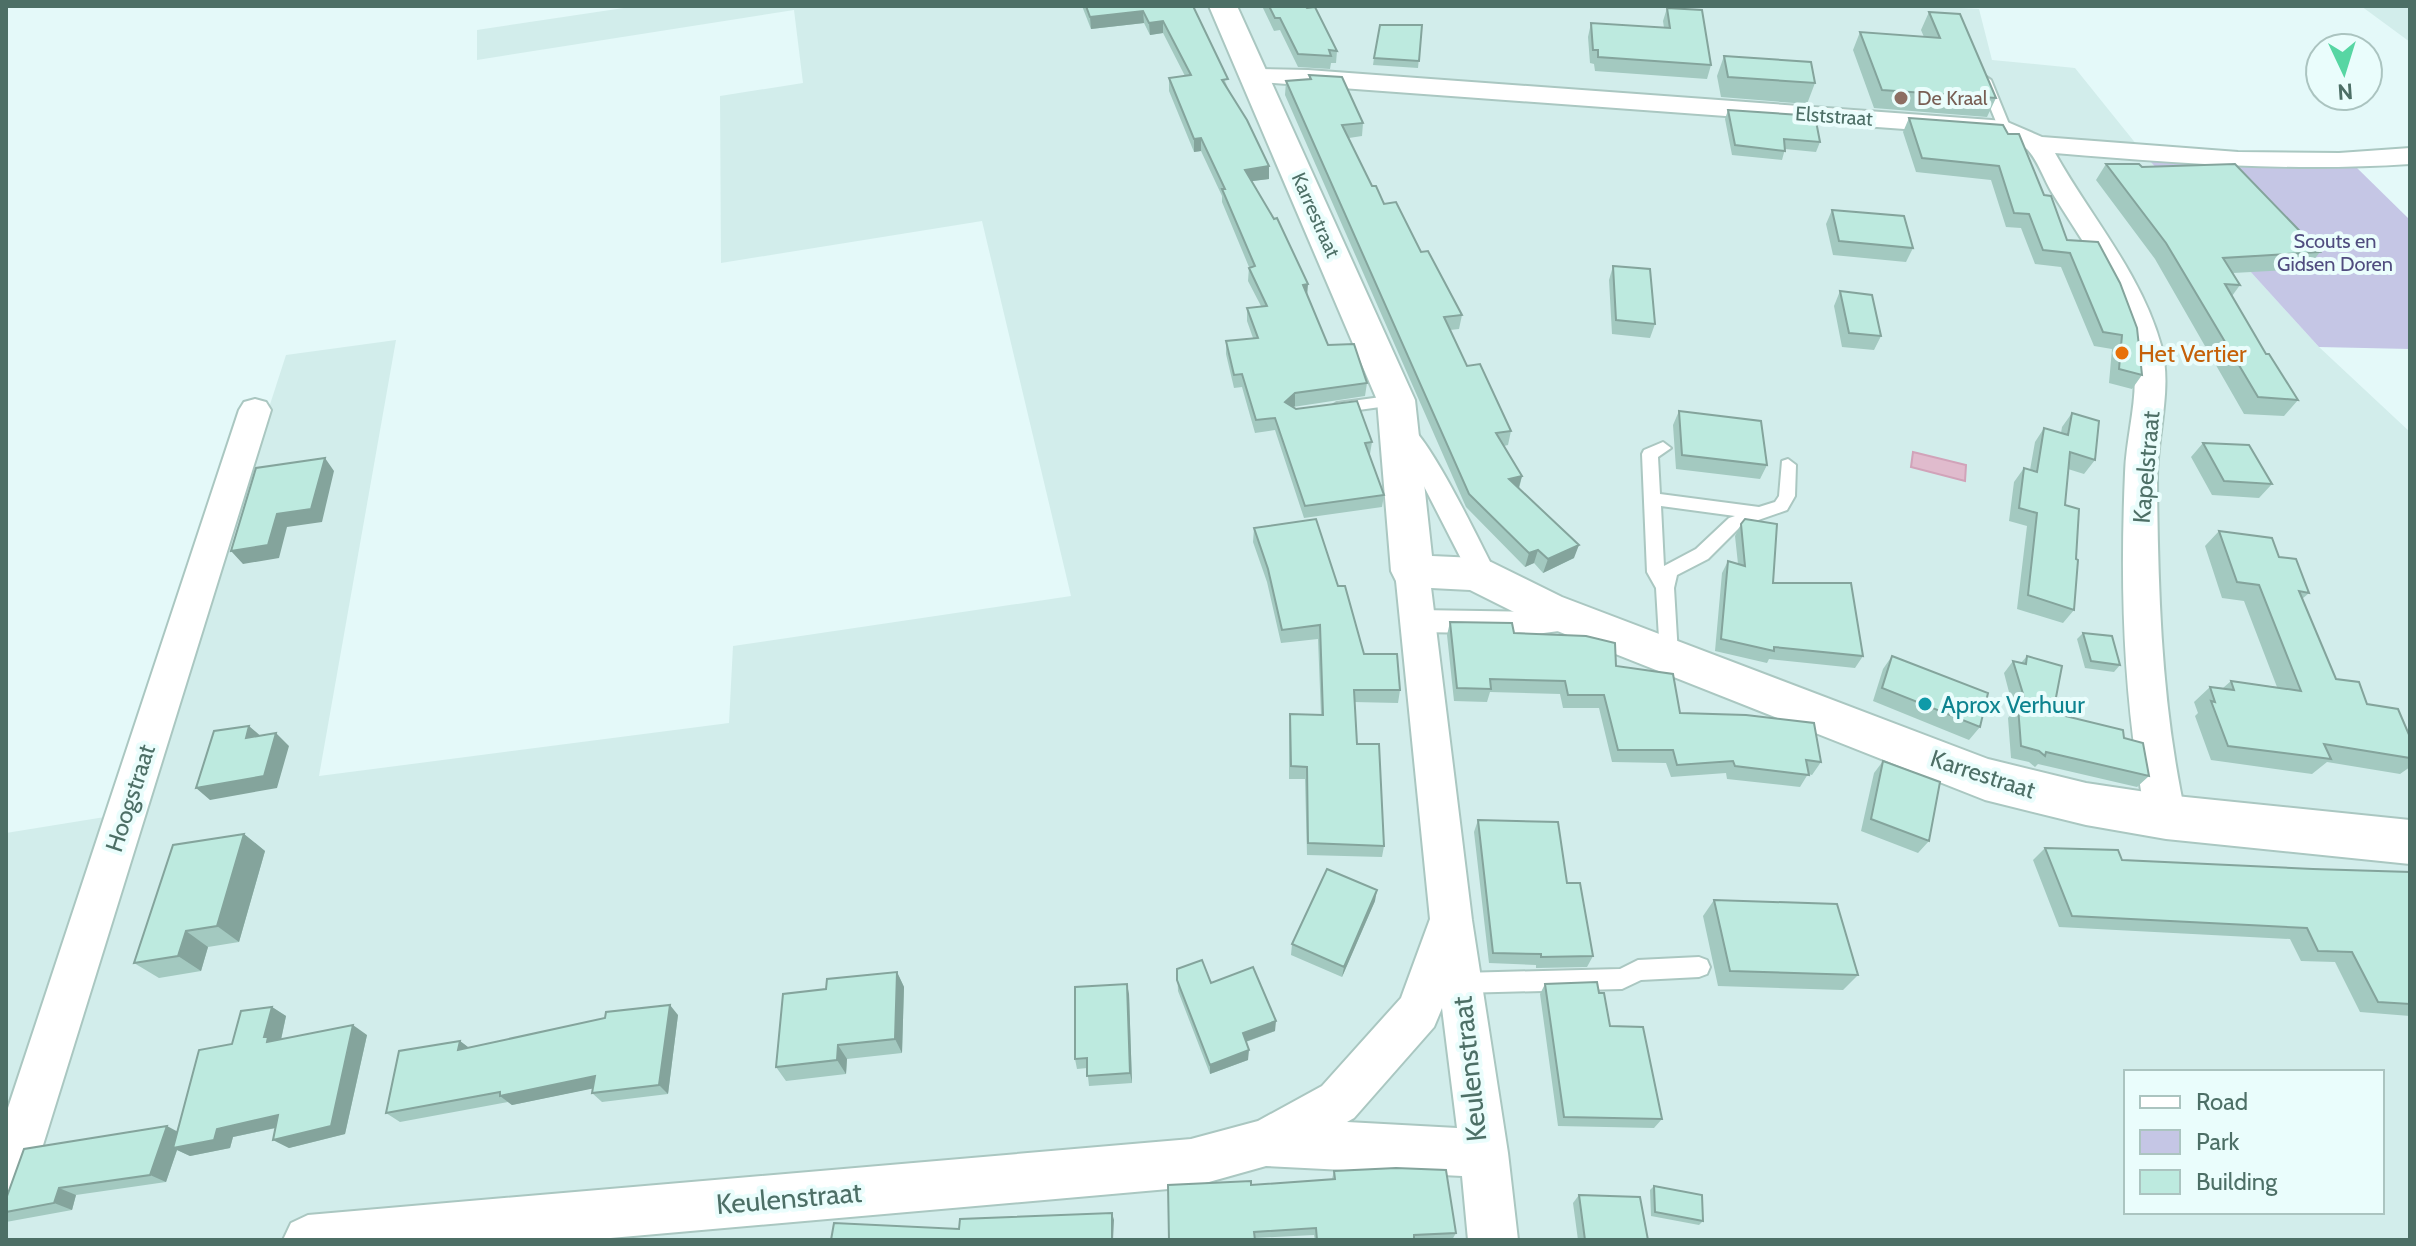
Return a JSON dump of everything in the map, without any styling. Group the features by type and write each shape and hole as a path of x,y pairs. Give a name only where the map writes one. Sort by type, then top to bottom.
{"street":[{"name":"Karrestraat","path":"1223,6 1398,414 1484,577"},
{"name":"Elststraat","path":"1255,76 1283,75 2005,129 2037,144 2238,160 2339,161 2410,156"},
{"name":"Kapelstraat","path":"2037,144 2056,181 2115,267 2135,312 2151,370 2152,402 2141,464 2140,582 2151,756 2166,817"},
{"name":"Hoogstraat","path":"6,1187 255,410"},
{"name":"Karrestraat","path":"1398,414 1412,571 1476,574 1577,620 1985,779 2086,804 2166,817 2410,842"},
{"name":"Keulenstraat","path":"1266,1142 1484,1153 1451,919 1412,571"},
{"name":"Karrestraat","path":"1418,621 1536,623 1577,620"},
{"name":"Keulenstraat","path":"308,1240 1191,1163 1266,1142 1338,1102 1418,1012 1451,919"},
{"path":"1484,1153 1493,1240"}],"lane":[{"path":"1983,73 2005,129"},
{"path":"1325,410 1398,414"},
{"path":"1663,448 1650,454 1656,572 1665,588"},
{"path":"1669,655 1665,588 1669,571 1702,554 1735,522 1781,506 1787,496 1788,465"},
{"path":"1652,499 1766,513"},
{"path":"1460,983 1622,979 1638,970 1699,967"}],"shaded area":[{"path":"637,6 1926,6 1979,9 1992,60 2075,68 2149,160 2319,347 2410,432 2410,1240 6,1240 6,1222 286,355 396,340 319,776 729,723 733,646 1071,596 982,221 721,263 720,96 803,83 794,10 477,60 477,30"},
{"path":"2361,6 2410,6 2410,42"},
{"path":"1913,452 1966,465 1965,481 1911,467"},
{"path":"111,816 6,1130 6,833"}],"green space":[{"name":"Scouts en Gidsen Doren","path":"2149,160 2354,165 2410,220 2410,349 2319,347"}],"building":[{"path":"1086,6 1193,6 1228,79 1222,80 1247,120 1269,166 1245,170 1274,219 1277,218 1308,284 1303,285 1328,345 1354,344 1367,383 1295,393 1285,402 1296,409 1357,401 1372,442 1365,443 1384,495 1305,506 1275,418 1256,420 1242,374 1234,375 1226,341 1258,338 1247,308 1267,306 1249,268 1255,266 1222,189 1225,189 1201,138 1194,139 1169,78 1191,75 1163,21 1149,23 1143,11 1090,17"},
{"path":"1269,6 1315,7 1337,51 1329,50 1331,56 1298,54 1280,18 1275,18"},
{"path":"1667,8 1702,10 1711,65 1598,57 1598,50 1593,50 1591,23 1670,28"},
{"path":"1929,12 1960,14 1996,98 1882,90 1860,32 1940,38"},
{"path":"1380,25 1422,25 1419,61 1374,58"},
{"path":"1724,56 1811,62 1815,83 1728,77"},
{"path":"1309,75 1342,77 1363,123 1342,125 1372,186 1376,186 1384,204 1396,202 1421,252 1428,251 1462,315 1444,317 1467,366 1480,364 1511,431 1496,433 1522,476 1509,479 1579,545 1548,559 1538,550 1529,553 1469,494 1286,81 1311,79"},
{"path":"1728,110 1815,116 1820,142 1784,139 1785,151 1735,145"},
{"path":"1909,118 2003,125 2008,134 2019,134 2044,195 2051,196 2067,240 2098,242 2120,283 2137,328 2142,375 2119,369 2122,335 2103,332 2070,253 2043,250 2029,214 2014,213 1999,166 1922,158"},
{"path":"2106,164 2139,164 2142,167 2235,164 2320,252 2223,258 2240,285 2225,284 2266,354 2269,354 2298,400 2258,397 2166,243"},
{"path":"1832,210 1904,216 1913,248 1839,241"},
{"path":"1613,266 1650,269 1655,324 1616,320"},
{"path":"1840,291 1872,295 1881,336 1849,333"},
{"path":"1679,411 1761,421 1767,465 1682,455"},
{"path":"2072,413 2099,421 2095,460 2070,452 2065,505 2079,509 2074,610 2028,595 2037,513 2019,508 2024,468 2037,472 2044,428 2068,435"},
{"path":"2203,443 2249,445 2272,484 2224,481"},
{"path":"325,458 311,509 277,514 268,545 231,551 256,468"},
{"path":"1316,519 1338,586 1345,586 1364,654 1397,654 1400,690 1354,690 1357,744 1379,744 1384,846 1308,843 1307,767 1291,766 1290,714 1323,715 1320,625 1282,630 1268,569 1254,528"},
{"path":"1745,519 1777,524 1773,583 1851,583 1863,656 1774,647 1774,651 1721,639 1728,561 1745,566 1741,524"},
{"path":"2219,531 2272,538 2279,557 2296,559 2309,593 2299,591 2336,679 2359,682 2367,704 2398,709 2410,737 2410,758 2324,744 2331,759 2228,746 2211,701 2215,702 2210,687 2234,690 2231,681 2301,691 2259,585 2237,582"},
{"path":"1450,622 1512,623 1514,633 1586,636 1615,643 1616,666 1673,674 1680,713 1746,715 1814,723 1821,762 1806,760 1809,775 1735,766 1733,761 1677,765 1673,750 1618,750 1604,695 1568,695 1565,681 1490,679 1491,689 1457,688"},
{"path":"2083,633 2112,636 2120,665 2091,661"},
{"path":"1892,656 1988,693 1980,727 1882,688"},
{"path":"2027,656 2062,666 2053,713 2123,730 2124,738 2143,743 2149,776 2046,752 2045,756 2021,746 2018,706 2028,710 2013,661 2026,664"},
{"path":"249,726 246,738 276,733 264,776 196,788 214,731"},
{"path":"1883,761 1940,782 1929,841 1871,819"},
{"path":"1478,820 1558,822 1567,883 1580,883 1593,956 1541,957 1541,954 1493,953"},
{"path":"244,834 217,926 186,931 178,956 134,963 173,845"},
{"path":"2045,848 2118,850 2122,860 2410,872 2410,1004 2378,1002 2352,952 2318,951 2307,928 2072,916"},
{"path":"1327,869 1377,890 1344,967 1292,944"},
{"path":"1714,900 1837,904 1858,975 1730,971"},
{"path":"1202,960 1211,983 1253,967 1276,1021 1243,1033 1249,1050 1210,1065 1177,980 1177,969"},
{"path":"897,972 895,1039 838,1045 837,1060 776,1067 783,994 826,989 827,979"},
{"path":"1597,982 1599,993 1604,993 1610,1026 1643,1027 1662,1119 1564,1117 1545,984"},
{"path":"1127,984 1130,1073 1087,1076 1087,1058 1075,1059 1075,987"},
{"path":"670,1005 659,1085 592,1093 595,1076 500,1096 500,1092 386,1113 399,1051 460,1041 458,1050 605,1018 606,1012"},
{"path":"272,1007 264,1037 268,1037 267,1042 353,1025 331,1126 273,1140 278,1115 217,1129 214,1140 173,1148 199,1050 232,1044 241,1011"},
{"path":"167,1126 150,1175 59,1188 54,1203 6,1212 6,1199 24,1149"},
{"path":"1396,1168 1446,1170 1456,1233 1414,1235 1414,1240 1317,1240 1316,1228 1254,1232 1255,1240 1169,1240 1168,1185 1251,1181 1251,1185 1335,1179 1334,1171"},
{"path":"1654,1186 1702,1195 1703,1221 1655,1212"},
{"path":"1579,1195 1640,1197 1648,1240 1585,1240"},
{"path":"1112,1213 1112,1240 831,1240 834,1223 959,1229 960,1219"}],"place":[{"name":"De Kraal","path":"1901,98"},
{"name":"Het Vertier","path":"2122,353"},
{"name":"Aprox Verhuur","path":"1925,704"}]}
